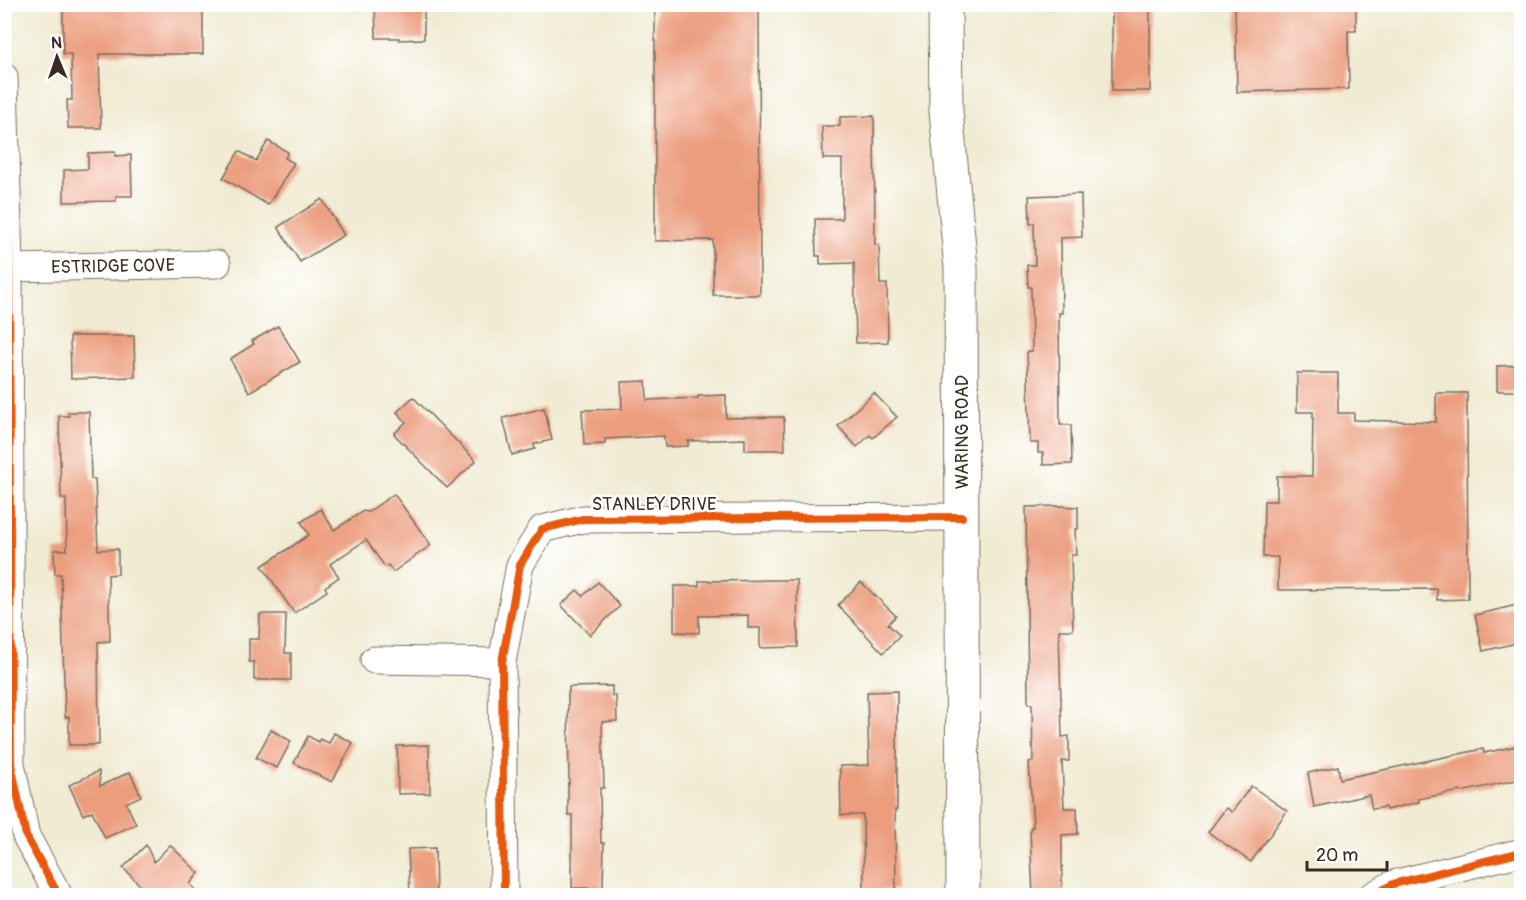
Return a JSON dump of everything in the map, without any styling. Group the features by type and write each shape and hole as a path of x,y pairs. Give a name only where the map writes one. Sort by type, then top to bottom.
{"main road":[{"name":"WARING ROAD","path":"945,4 946,111 961,268 963,896"}],"street":[{"path":"4,77 9,268 11,764 26,836 59,896"},
{"name":"ESTRIDGE COVE","path":"9,268 217,264"},
{"name":"STANLEY DRIVE","path":"504,896 502,662 520,565 542,529 583,519 962,517"},
{"path":"374,660 502,662"},
{"path":"1372,896 1393,884 1521,852"}],"building":[{"path":"63,4 203,4 203,54 99,54 101,128 68,128 67,100 72,100 71,54 63,54"},
{"path":"375,4 424,4 424,39 376,38"},
{"path":"655,4 759,4 760,295 713,295 713,240 655,241"},
{"path":"1112,4 1150,4 1150,91 1112,91"},
{"path":"1235,4 1356,4 1356,31 1348,31 1349,89 1237,92"},
{"path":"874,116 875,245 879,245 880,284 887,284 888,342 856,343 854,263 820,264 820,256 816,256 815,219 842,219 842,159 823,159 822,126 840,126 840,117"},
{"path":"268,141 288,152 285,158 294,163 268,205 223,178 239,151 256,161"},
{"path":"115,152 115,156 131,155 132,196 116,196 116,201 64,202 64,170 88,169 88,153"},
{"path":"1081,194 1082,237 1061,238 1060,425 1071,425 1072,464 1043,465 1043,453 1038,453 1038,443 1030,443 1027,351 1032,351 1031,287 1028,287 1027,265 1035,265 1034,223 1030,224 1029,196"},
{"path":"322,199 344,235 300,262 278,227"},
{"path":"278,326 300,362 249,392 230,359 254,344 252,341"},
{"path":"70,336 134,336 135,377 71,379"},
{"path":"1521,365 1521,391 1497,391 1497,366"},
{"path":"1297,373 1338,373 1338,413 1354,413 1354,420 1436,422 1436,393 1467,393 1468,599 1437,600 1437,589 1278,590 1278,557 1263,557 1264,501 1277,501 1277,476 1312,476 1313,412 1297,412"},
{"path":"646,381 647,400 726,395 726,418 784,417 785,450 745,450 745,439 688,441 688,446 665,447 664,436 605,439 605,444 584,445 582,410 622,409 621,382"},
{"path":"874,393 897,417 873,438 870,435 857,447 838,426"},
{"path":"413,397 476,461 447,488 394,434 406,422 397,412"},
{"path":"544,408 552,440 534,444 535,449 512,455 503,418"},
{"path":"68,412 89,412 91,479 95,479 98,550 118,549 118,574 108,575 110,641 98,642 99,745 69,745 69,717 65,717 61,574 55,574 54,550 67,550 66,499 61,499 59,416 69,416"},
{"path":"394,494 431,545 393,572 388,565 385,567 366,540 330,564 339,577 325,587 327,591 294,613 262,566 309,535 301,522 321,509 334,530 363,511 368,512"},
{"path":"1026,507 1078,507 1078,529 1075,529 1076,555 1071,555 1073,630 1059,630 1062,737 1069,736 1069,761 1062,761 1064,808 1077,808 1078,834 1062,835 1062,896 1033,896 1030,831 1033,827 1029,762 1033,761 1032,704 1028,704"},
{"path":"797,580 798,647 760,648 760,628 748,628 748,615 699,616 699,633 674,632 674,586 699,586 699,581"},
{"path":"598,582 620,606 590,635 561,605 577,590 583,596"},
{"path":"861,582 896,616 888,624 900,636 883,653 838,605"},
{"path":"1521,604 1521,642 1483,651 1475,615"},
{"path":"260,614 286,614 285,653 291,653 291,680 254,680 254,662 249,662 249,639 259,639"},
{"path":"612,686 612,696 616,696 617,721 602,722 604,788 600,788 601,843 604,843 603,888 572,888 572,815 568,815 569,687"},
{"path":"897,691 896,890 864,891 863,815 841,815 840,766 869,765 867,692"},
{"path":"271,730 291,741 277,768 256,758"},
{"path":"334,733 353,743 332,782 294,763 308,736 319,742 320,739 329,743"},
{"path":"429,745 430,793 398,794 397,746"},
{"path":"1521,745 1521,779 1418,799 1419,802 1386,810 1385,807 1372,809 1369,795 1314,807 1308,773 1338,766 1340,779 1483,749 1484,753"},
{"path":"99,771 100,786 130,772 141,796 126,803 136,824 105,838 92,811 83,815 69,785"},
{"path":"1251,786 1287,811 1251,862 1208,832 1226,808 1232,812"},
{"path":"146,845 154,862 170,845 199,873 190,884 202,896 152,896 123,868"},
{"path":"435,848 436,896 410,896 408,849"}],"cycle path":[{"path":"4,77 9,268 11,764 26,836 59,896"},
{"path":"504,896 502,662 520,565 542,529 583,519 962,517"},
{"path":"1372,896 1393,884 1522,852"}]}
